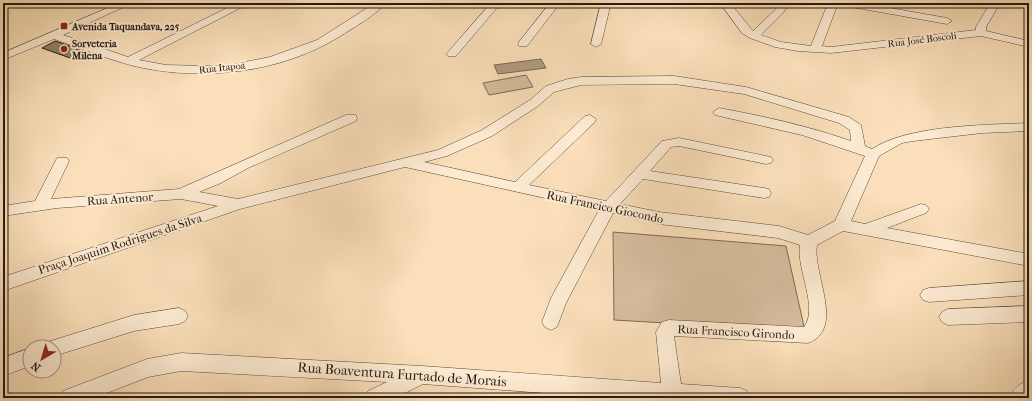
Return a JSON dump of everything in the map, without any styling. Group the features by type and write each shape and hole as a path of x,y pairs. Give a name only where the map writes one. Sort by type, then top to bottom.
{"street":[{"path":"3,5 8,3"},
{"path":"3,57 127,3"},
{"path":"129,61 245,3"},
{"name":"Rua Itapoã","path":"54,35 129,61 161,68 189,70 227,68 259,62 312,47 362,17 381,3"},
{"path":"452,54 496,3"},
{"path":"523,44 555,3"},
{"path":"596,44 606,3"},
{"path":"725,3 746,31 754,36 779,45 815,50 833,3"},
{"path":"754,36 779,12 785,3"},
{"path":"846,3 947,20"},
{"path":"981,33 981,27 995,3"},
{"name":"Rua José Boscoli","path":"815,50 981,33 1029,44"},
{"path":"9,45 20,49"},
{"name":"Praça Joaquim Rodrigues da Silva","path":"3,284 237,205 442,153 488,133 534,103 550,89 568,83 581,81 674,80 746,91 844,120 856,128 858,148"},
{"path":"746,91 748,117"},
{"path":"719,112 748,117 839,141 873,154"},
{"path":"181,194 216,180 243,165 351,118"},
{"path":"517,188 590,119"},
{"path":"809,242 841,225 873,154 898,140 982,129 1029,127"},
{"path":"551,322 557,303 608,208 667,144 673,142 766,160"},
{"path":"40,206 62,161"},
{"name":"Rua Francico Giocondo","path":"403,162 608,208 681,222 779,232 809,242"},
{"path":"638,174 764,193"},
{"name":"Rua Antenor","path":"3,211 40,206 181,194 237,205"},
{"path":"867,230 921,210"},
{"path":"841,225 1029,260"},
{"name":"Rua Francisco Girondo","path":"657,394 665,332 669,328 808,335 815,330 819,314 806,252 809,242"},
{"path":"929,295 1029,288"},
{"path":"948,317 1029,314"},
{"path":"62,346 134,323 179,316"},
{"path":"3,367 22,360"},
{"name":"Rua Boaventura Furtado de Morais","path":"70,398 147,368 181,362 422,375 657,394 740,398"},
{"path":"375,398 422,375"}],"shaded area":[{"path":"541,59 546,68 498,74 494,65"},
{"path":"526,75 533,87 489,95 483,83"},
{"path":"613,232 786,246 805,331 614,320"}],"building":[{"name":"Sorveteria Milena","path":"55,41 85,52 70,58 42,48"}],"place":[{"name":"Avenida Taquandava, 225","path":"64,26"},
{"name":"Sorveteria Milena","path":"64,49"}]}
